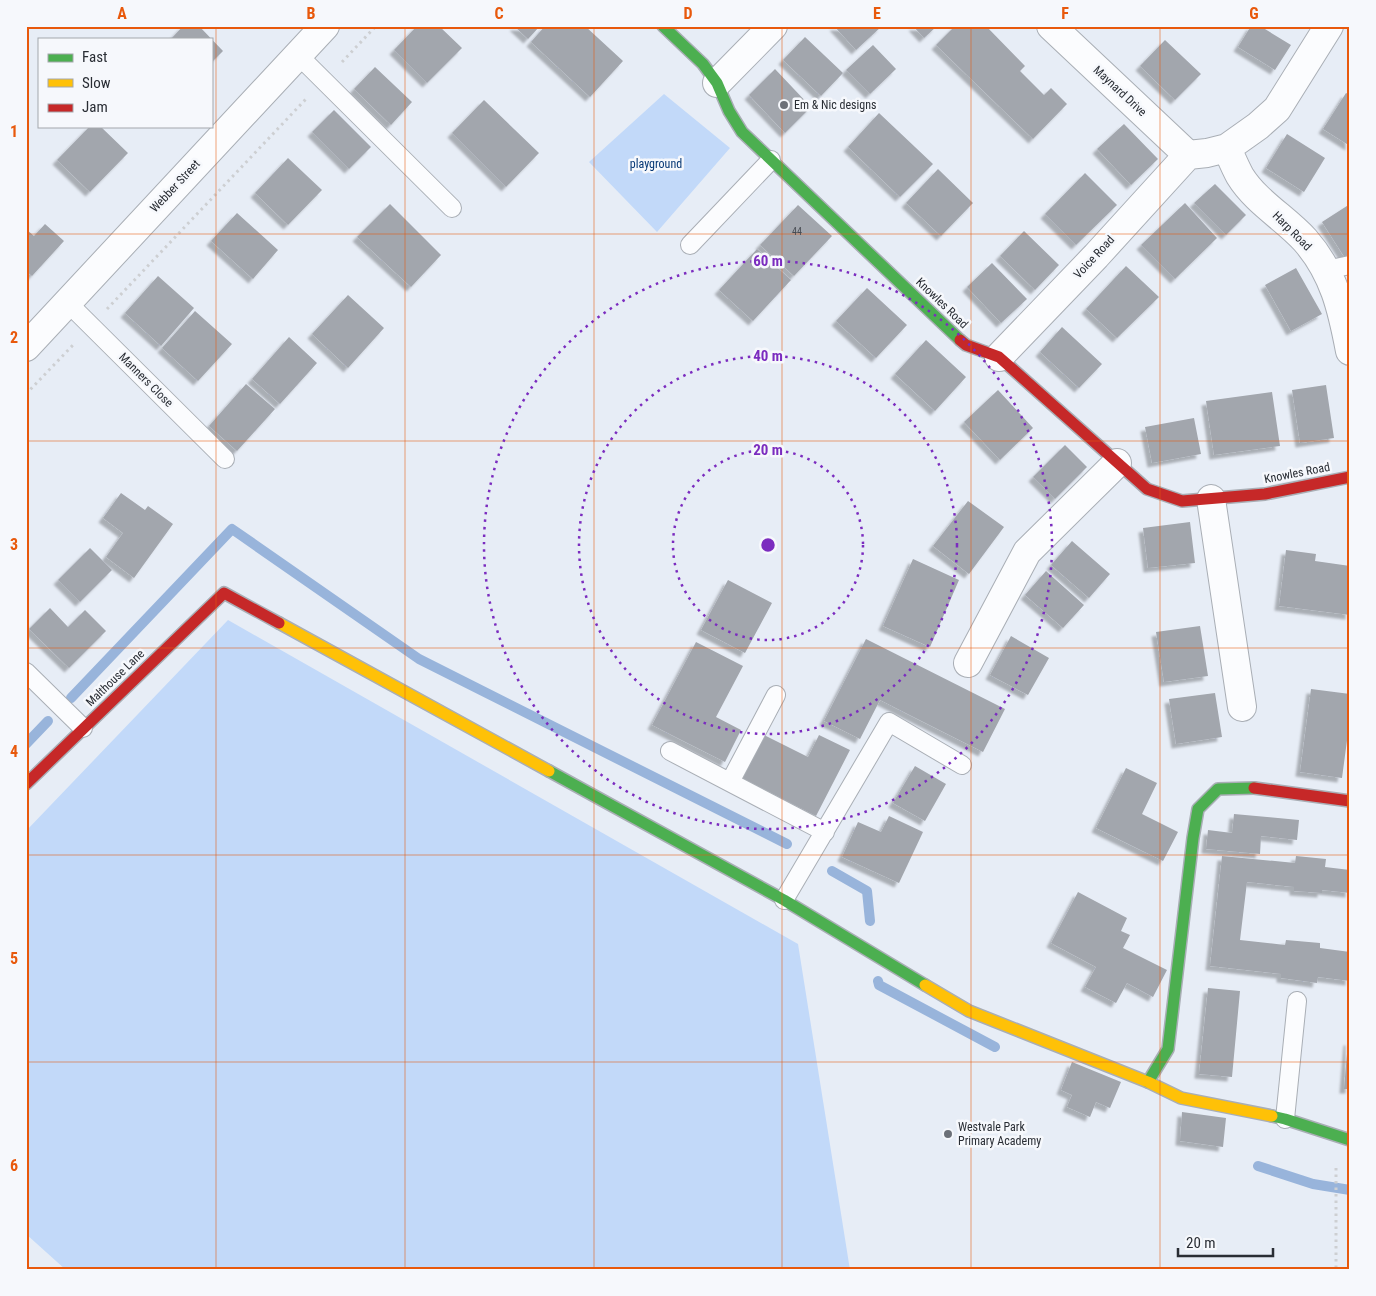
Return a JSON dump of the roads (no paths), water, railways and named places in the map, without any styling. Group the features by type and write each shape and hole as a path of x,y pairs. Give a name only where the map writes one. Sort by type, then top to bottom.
{"street":[{"name":"Webber Street","path":"29,336 67,302 325,26"},
{"name":"Knowles Road","path":"663,26 703,64 717,84 729,111 742,132 771,160 966,345 999,357 1147,489 1182,501 1211,500 1265,494 1350,477"},
{"path":"717,84 773,26"},
{"name":"Maynard Drive","path":"1051,26 1188,155"},
{"path":"1188,155 1227,148 1258,126 1277,109 1329,26"},
{"name":"Harp Road","path":"1227,148 1241,177 1262,201 1304,240 1338,267 1338,295 1350,351"},
{"name":"Voice Road","path":"999,357 1096,256 1188,155"},
{"path":"968,663 1027,552 1117,463"},
{"path":"1211,500 1242,707"},
{"name":"Malthouse Lane","path":"26,784 224,593 784,900"},
{"path":"1148,1082 1168,1049 1198,809 1218,789 1242,787 1350,801"},
{"path":"784,900 969,1012 1148,1082 1181,1098 1285,1118 1307,1128 1350,1140"}],"lane":[{"path":"298,55 452,208"},
{"path":"690,245 771,160"},
{"name":"Manners Close","path":"67,302 225,459"},
{"path":"26,672 83,728"},
{"path":"730,782 776,695"},
{"path":"784,900 889,722 962,765"},
{"path":"670,751 825,832"},
{"path":"1285,1118 1297,1001"}],"waterway":[{"path":"71,698 232,529 419,659 787,844"},
{"path":"26,744 48,721"},
{"path":"832,871 867,891 870,921"},
{"path":"878,981 879,985 995,1047"},
{"path":"1258,1166 1313,1184 1350,1190"}],"place":[{"name":"Em & Nic designs","path":"784,105"},
{"name":"Westvale Park Primary Academy","path":"948,1134"}],"park label":[{"name":"playground","path":"656,164"}]}
